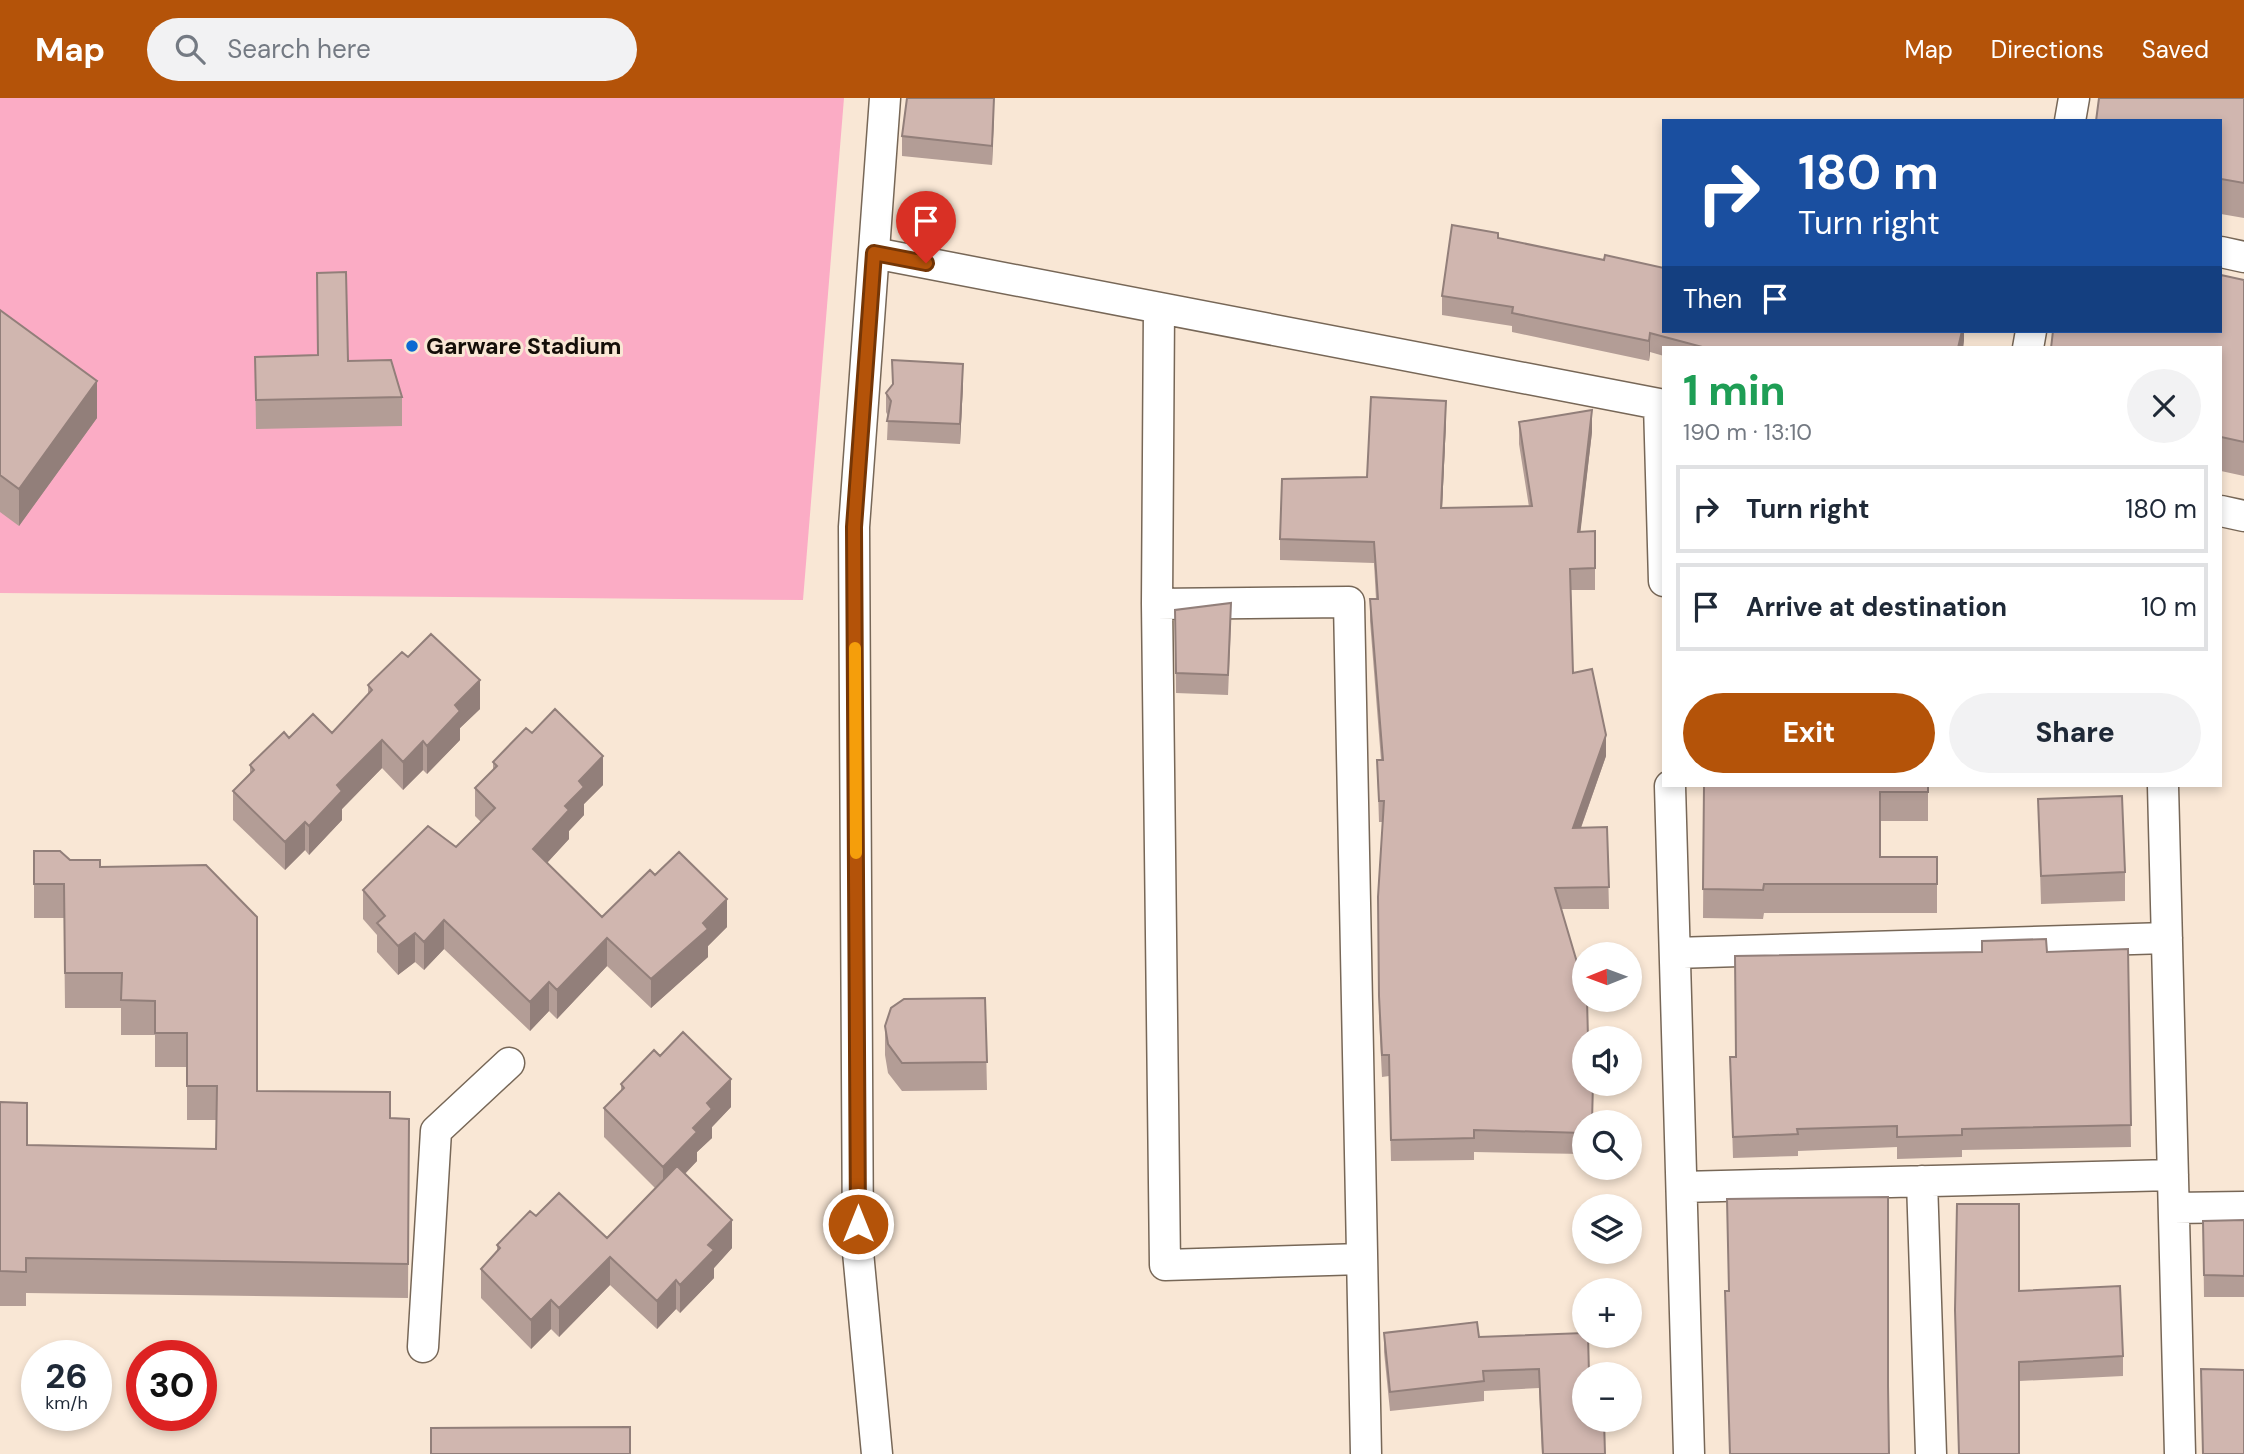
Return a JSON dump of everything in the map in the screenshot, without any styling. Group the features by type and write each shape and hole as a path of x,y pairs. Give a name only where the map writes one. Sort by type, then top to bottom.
{"street":[{"path":"877,1454 859,1252 854,527 885,98"},
{"path":"2070,119 2074,98"},
{"path":"2222,252 2244,257"},
{"path":"874,253 1662,404"},
{"path":"1159,308 1157,604 1165,1265 1362,1259"},
{"path":"2222,511 2244,516"},
{"path":"1157,604 1349,603 1366,1454"},
{"path":"1670,787 1689,1454"},
{"path":"2163,787 2180,1454"},
{"path":"1675,953 2167,938"},
{"path":"423,1347 436,1131 509,1063"},
{"path":"1682,1188 2173,1175"},
{"path":"1922,1181 1930,1454"},
{"path":"2174,1208 2244,1206"}],"shaded area":[{"name":"Garware Stadium","path":"0,98 844,98 803,600 0,593"}],"building":[{"path":"907,98 994,98 992,146 902,136"},
{"path":"2099,98 2244,98 2244,183 2222,179 2222,119 2096,119"},
{"path":"1452,225 1498,233 1498,238 1604,260 1605,255 1662,268 1662,333 1962,333 1958,346 1699,346 1650,333 1649,341 1512,313 1513,307 1442,296"},
{"path":"346,272 348,361 391,360 402,397 256,400 255,357 318,355 317,273"},
{"path":"2222,275 2244,280 2244,442 2222,437 2222,346 2051,346 2053,333 2222,333"},
{"path":"0,310 97,381 19,489 0,475"},
{"path":"892,360 963,364 960,424 887,421 891,401 886,393 893,384"},
{"path":"1371,397 1446,401 1441,508 1532,506 1519,422 1592,410 1578,532 1595,531 1595,568 1570,569 1573,673 1592,669 1606,735 1573,828 1607,827 1609,887 1555,888 1572,945 1572,1012 1587,1012 1588,1026 1572,1026 1572,1096 1593,1096 1592,1110 1572,1110 1572,1133 1474,1130 1474,1138 1391,1140 1389,1055 1382,1055 1379,996 1378,897 1384,801 1379,801 1377,760 1383,760 1370,599 1378,599 1374,542 1280,539 1282,479 1367,477"},
{"path":"1231,603 1228,675 1176,673 1175,610"},
{"path":"431,634 480,680 455,705 460,711 427,746 423,741 403,762 382,740 337,785 342,791 309,826 305,822 285,842 233,791 254,770 250,765 284,732 289,738 313,714 332,733 372,690 368,685 402,652 408,657"},
{"path":"555,709 603,756 579,781 584,787 565,806 569,810 533,849 602,917 650,870 655,875 679,852 727,899 703,923 708,929 651,979 607,938 557,990 549,982 530,1002 444,920 424,942 415,933 398,946 377,923 385,916 363,890 428,826 456,847 495,808 475,788 497,766 493,762 526,728 532,733"},
{"path":"1704,787 1928,787 1928,792 1880,792 1880,857 1937,857 1937,884 1764,884 1763,890 1703,889"},
{"path":"2122,796 2125,872 2041,876 2038,799"},
{"path":"34,851 60,851 70,860 100,860 100,867 206,865 257,917 257,1091 390,1092 390,1118 409,1119 408,1264 26,1258 26,1272 0,1271 0,1102 27,1103 27,1145 216,1149 217,1086 187,1086 187,1033 155,1033 155,1001 121,1000 122,973 65,973 64,884 34,884"},
{"path":"2046,939 2047,952 2128,949 2131,1125 1962,1129 1962,1135 1897,1137 1897,1126 1797,1129 1798,1134 1733,1137 1730,1057 1736,1057 1735,956 1982,952 1982,941"},
{"path":"985,998 987,1062 902,1063 888,1044 885,1026 891,1008 904,999"},
{"path":"683,1032 731,1079 707,1103 712,1109 693,1128 697,1132 663,1167 604,1108 624,1088 621,1084 654,1050 660,1056"},
{"path":"677,1166 732,1220 708,1245 714,1250 680,1285 676,1280 657,1301 610,1257 559,1308 551,1300 531,1320 481,1269 500,1248 497,1245 530,1211 536,1216 559,1193 607,1238"},
{"path":"1888,1197 1889,1454 1730,1454 1725,1291 1729,1291 1727,1199"},
{"path":"1957,1204 2019,1204 2019,1291 2120,1286 2123,1356 2019,1362 2019,1454 1959,1454 1955,1310"},
{"path":"2244,1220 2244,1276 2204,1275 2203,1221"},
{"path":"1477,1322 1479,1337 1572,1333 1572,1348 1588,1348 1589,1362 1572,1362 1572,1432 1604,1432 1605,1454 1543,1454 1539,1369 1483,1371 1484,1381 1390,1392 1384,1333"},
{"path":"2201,1369 2244,1370 2244,1454 2203,1454"},
{"path":"630,1427 630,1454 431,1454 431,1428"}],"slow traffic":[{"path":"855,648 856,853"}],"place":[{"name":"Garware Stadium","path":"412,346"}],"route":[{"path":"858,1224 854,527 874,253 926,263"}]}
